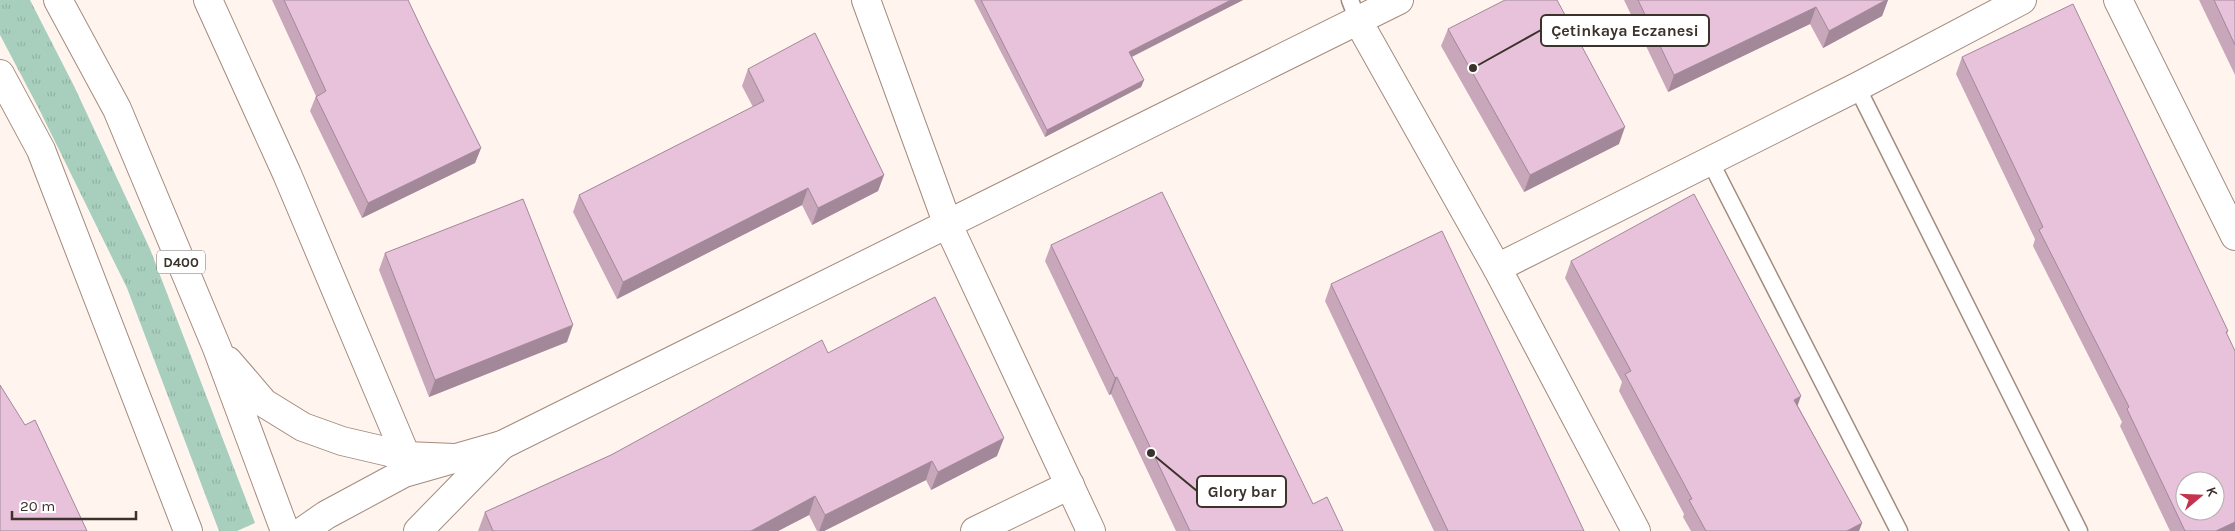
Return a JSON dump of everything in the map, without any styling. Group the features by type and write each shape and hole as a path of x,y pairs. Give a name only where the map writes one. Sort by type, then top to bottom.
{"main road":[{"name":"D400","path":"58,0 117,109 217,348 285,531"},
{"path":"208,0 287,174 406,456"},
{"path":"866,0 948,225 1091,531"},
{"path":"303,531 326,515 404,473 502,445 948,225 1354,10 1399,0"},
{"path":"1497,268 1857,87 2022,0"},
{"path":"2118,0 2235,236"},
{"path":"1354,10 1497,268 1636,531"},
{"path":"0,74 41,150 188,531"},
{"path":"217,348 264,403 303,427 342,441 406,456 454,458"},
{"path":"422,530 502,445"},
{"path":"974,531 1070,485"}],"lane":[{"path":"1857,87 2050,470 2078,531"},
{"path":"1710,161 1899,531"}],"green space":[{"path":"0,0 30,0 74,86 150,249 255,523 237,531 219,531 127,288 39,109 0,35"}],"building":[{"path":"284,0 408,0 481,148 368,203 316,97 326,91"},
{"path":"981,0 1231,0 1129,52 1144,80 1047,130"},
{"path":"1505,0 1557,0 1625,127 1530,175 1448,29"},
{"path":"1638,0 1886,0 1829,31 1816,7 1674,75"},
{"path":"2214,0 2235,0 2235,45"},
{"path":"2073,4 2228,331 2226,332 2235,351 2235,522 2216,531 2185,531 2180,521 2225,521 2225,471 2175,471 2175,510 2127,409 2129,407 2039,230 2043,227 1962,57"},
{"path":"815,33 884,175 818,208 808,188 623,282 579,195 764,101 748,69"},
{"path":"1162,192 1313,504 1327,497 1343,531 1190,531 1117,377 1115,378 1051,245"},
{"path":"1694,194 1801,396 1794,400 1862,523 1847,531 1706,531 1689,500 1692,499 1625,374 1631,371 1571,261"},
{"path":"523,199 573,325 435,380 385,253"},
{"path":"1442,231 1584,531 1448,531 1331,284"},
{"path":"935,297 1004,438 938,472 932,461 825,515 815,496 751,531 493,531 485,512 611,455 822,340 828,353"},
{"path":"0,385 25,425 35,420 87,531 0,531"}],"place":[{"name":"Çetinkaya Eczanesi","path":"1473,68"},
{"name":"Glory bar","path":"1151,453"}]}
